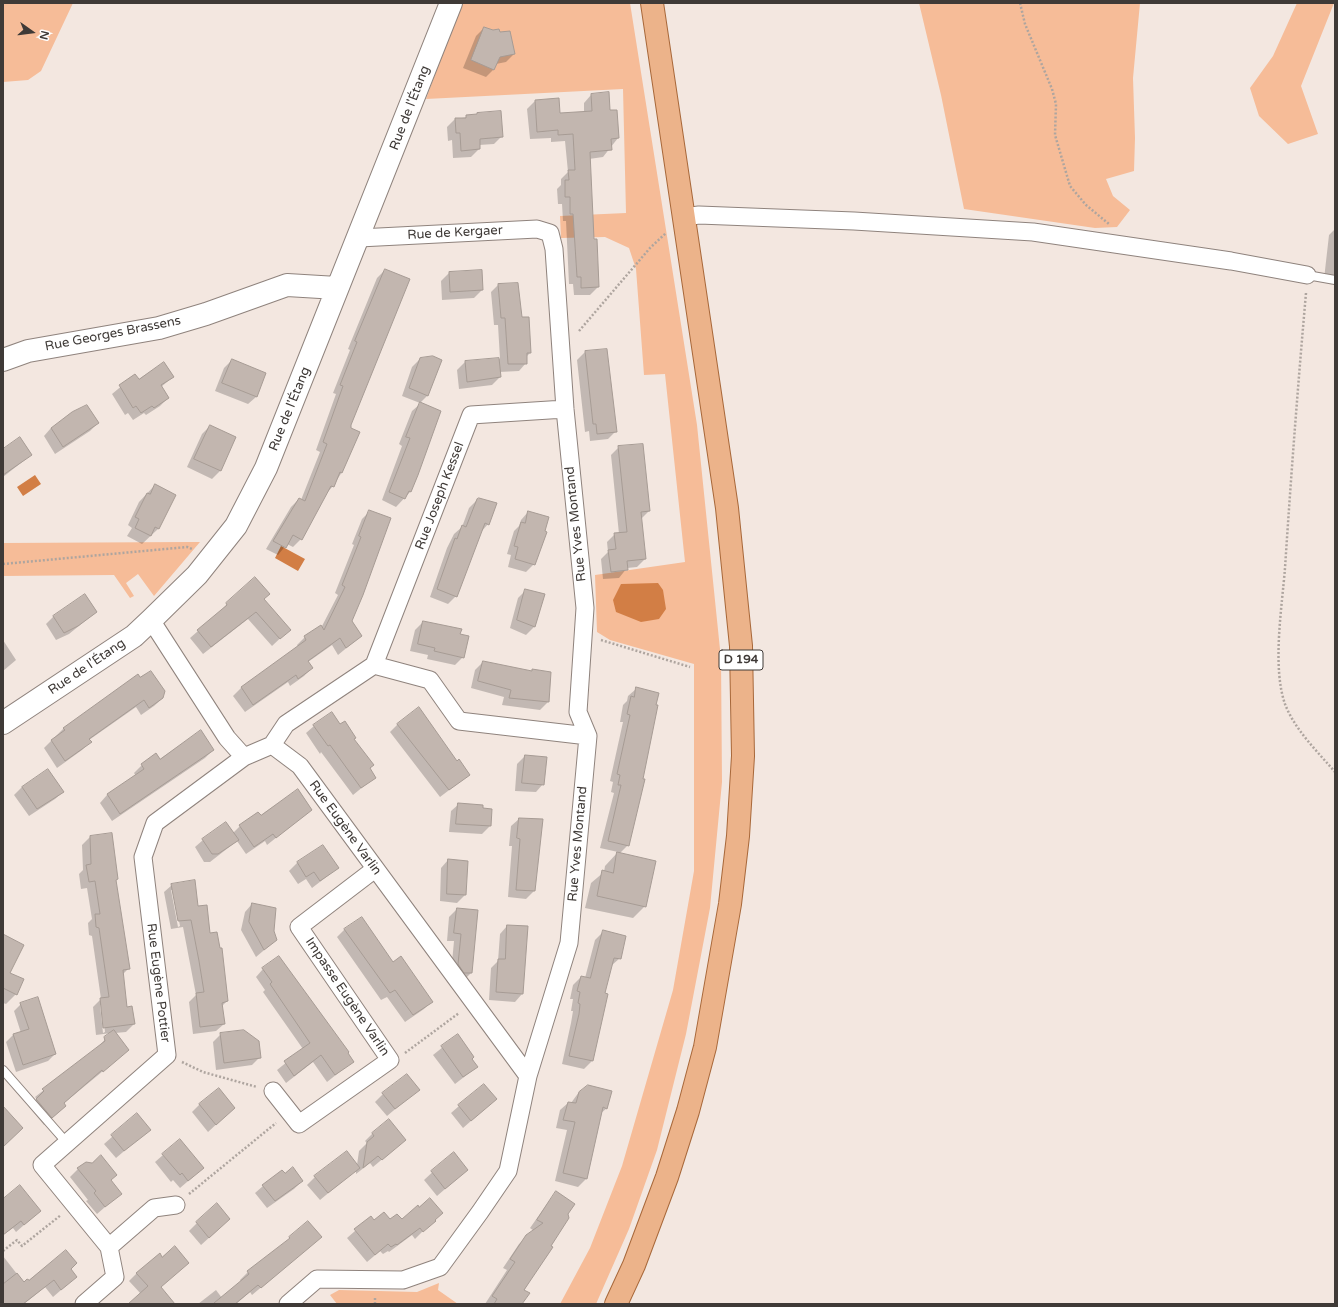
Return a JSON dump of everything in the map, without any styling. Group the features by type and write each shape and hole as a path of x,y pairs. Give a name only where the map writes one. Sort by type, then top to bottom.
{"main road":[{"name":"D 194","path":"616,1304 634,1265 667,1177 688,1111 705,1047 730,904 739,828 743,756 741,646 727,508 652,3"}],"street":[{"name":"Rue de l'Étang","path":"3,723 134,636 197,575 236,526 266,468 337,288 359,238 451,3"},
{"path":"684,218 699,215 838,220 1033,232 1231,261 1307,275"},
{"name":"Rue de Kergaer","path":"359,238 537,229 550,233"},
{"name":"Rue Yves Montand","path":"288,1304 317,1279 403,1280 440,1266 508,1171 528,1076 569,943 588,736 578,712 585,608 560,353 554,249 550,233"},
{"name":"Rue Georges Brassens","path":"3,360 28,351 159,328 206,314 288,284 337,288"},
{"name":"Rue Joseph Kessel","path":"374,665 472,415 565,409"},
{"path":"151,620 227,738 244,757 272,745 286,724 374,665 430,680 460,721 588,736"},
{"name":"Rue Eugène Varlin","path":"272,745 300,766 472,1003 528,1076"},
{"name":"Rue Eugène Pottier","path":"84,1304 115,1277 109,1247 42,1165 167,1055 143,857 155,823 244,757"},
{"name":"Impasse Eugène Varlin","path":"273,1091 299,1124 390,1060 299,927 375,869"},
{"path":"109,1247 154,1208 176,1205"}],"lane":[{"path":"1307,275 1335,280"},
{"path":"3,1070 67,1143"}],"path":[{"path":"1020,3 1025,24 1052,89 1056,104 1055,135 1070,186 1086,205 1111,225"},
{"path":"560,353 650,248 684,218"},
{"path":"1307,275 1279,659 1280,680 1285,703 1295,724 1335,772"},
{"path":"3,564 186,547 211,557"},
{"path":"583,634 690,667"},
{"path":"390,1060 406,1052 472,1003"},
{"path":"167,1055 203,1072 273,1091"},
{"path":"176,1205 289,1112"},
{"path":"3,1252 17,1240 22,1246 74,1204"}],"shaded area":[{"path":"3,3 73,3 41,71 28,80 3,82"},
{"path":"461,3 630,3 697,425 721,659 722,782 710,908 686,1034 657,1150 629,1229 596,1304 560,1304 590,1248 622,1166 673,990 694,871 694,664 610,640 597,632 595,575 685,562 665,374 644,375 636,269 629,248 605,237 561,238 560,216 626,213 623,89 426,99"},
{"path":"919,3 1140,3 1133,78 1135,138 1134,171 1106,179 1113,196 1130,210 1117,227 1095,228 964,209 941,95"},
{"path":"1297,3 1334,3 1301,86 1318,134 1288,144 1259,116 1250,88 1273,56"},
{"path":"35,475 41,484 23,496 17,487"},
{"path":"200,542 154,596 138,574 126,583 134,596 130,598 114,575 3,576 3,543"},
{"path":"281,546 305,559 298,571 275,558"},
{"path":"658,583 663,590 666,609 659,619 641,622 616,612 613,600 621,584"},
{"path":"439,1283 438,1290 458,1304 337,1304 330,1295 339,1290 417,1292"}],"building":[{"path":"484,27 493,30 499,29 500,32 510,31 515,54 500,57 494,70 471,60"},
{"path":"609,92 610,110 617,110 619,138 611,139 612,150 590,152 594,239 597,239 599,287 581,288 581,277 577,277 573,214 570,214 570,197 565,197 565,180 569,180 568,170 575,170 573,134 558,135 558,130 537,132 535,100 559,98 560,113 592,111 591,94"},
{"path":"501,111 503,137 480,139 480,149 461,151 460,133 456,133 455,118 466,118 466,115"},
{"path":"385,269 410,279 351,425 351,428 360,432 342,473 340,472 334,487 331,486 302,540 293,535 286,548 273,541 299,498 305,501 327,444 323,442 343,386 340,385 357,342 355,341"},
{"path":"482,270 483,290 450,292 449,272"},
{"path":"518,283 522,317 529,317 531,353 527,353 527,364 508,364 505,318 501,318 498,284"},
{"path":"607,349 617,432 597,434 596,424 593,424 585,351"},
{"path":"433,356 442,360 428,396 409,388 420,358"},
{"path":"499,358 501,377 467,382 465,361"},
{"path":"232,359 266,373 257,397 222,383"},
{"path":"164,362 174,377 161,385 169,398 154,408 152,406 141,413 136,406 133,408 119,385 135,374 139,379"},
{"path":"420,402 441,411 418,475 411,492 409,491 405,499 389,492 410,438 406,437"},
{"path":"87,405 99,423 63,447 51,428 72,412"},
{"path":"210,425 236,437 221,471 194,459"},
{"path":"20,437 32,455 3,475 3,449"},
{"path":"643,444 650,511 641,512 646,559 627,561 628,570 611,572 608,550 616,549 614,533 627,532 618,446"},
{"path":"155,484 176,495 159,529 155,527 151,536 135,528 139,519 135,517 147,493 150,494"},
{"path":"479,498 497,503 489,525 485,523 457,597 437,589 455,538 457,539 462,525 466,527 477,499"},
{"path":"369,510 391,518 352,621 362,636 346,648 340,638 308,661 313,668 298,679 296,675 253,705 241,687 306,640 304,636 321,625 324,630 345,587 342,585 361,537 359,536"},
{"path":"528,511 549,517 545,531 547,532 535,565 515,559 518,547 514,546 521,522 525,523"},
{"path":"255,577 270,594 264,599 291,630 280,639 256,612 211,647 197,630 227,605 226,603"},
{"path":"525,589 545,594 535,627 517,620"},
{"path":"85,594 97,612 78,626 64,633 53,616"},
{"path":"423,621 462,629 460,634 469,636 464,658 434,651 435,648 418,644"},
{"path":"483,661 532,671 532,669 551,672 549,702 509,698 511,690 478,681"},
{"path":"151,671 165,691 163,698 149,708 144,700 89,739 92,742 65,761 51,740 65,730 63,728 138,674 140,677"},
{"path":"636,687 659,693 656,705 658,705 643,779 645,779 629,846 608,841 621,785 618,785 620,775 617,774 630,715 627,714 631,696 634,697"},
{"path":"419,707 457,761 459,759 470,775 449,790 397,724"},
{"path":"332,712 340,724 345,721 356,738 354,739 374,765 370,768 376,778 361,788 330,745 328,746 313,725"},
{"path":"201,730 214,750 120,814 107,794 144,769 141,764 156,753 160,759"},
{"path":"525,755 547,757 544,785 522,783"},
{"path":"48,769 64,792 37,809 22,787"},
{"path":"298,789 312,810 276,838 273,834 254,847 239,825 258,812 261,815"},
{"path":"458,803 483,805 483,808 492,809 491,826 456,824"},
{"path":"519,818 543,819 535,891 516,890 520,839 517,838"},
{"path":"226,822 239,840 218,854 212,854 202,839"},
{"path":"112,833 118,879 116,880 130,969 123,970 127,1007 132,1006 135,1024 103,1028 100,998 109,997 99,928 96,927 95,914 100,914 95,881 89,882 86,865 91,864 90,836"},
{"path":"323,845 339,868 320,881 314,872 306,877 297,862"},
{"path":"617,852 656,861 646,907 597,896 602,870 613,873"},
{"path":"448,859 468,861 466,895 447,894"},
{"path":"195,880 198,906 207,905 210,933 217,932 220,948 222,948 228,1001 222,1003 225,1024 200,1027 196,993 204,992 191,920 178,921 171,884"},
{"path":"252,903 276,908 274,931 277,940 264,950 249,922"},
{"path":"457,908 478,910 472,973 464,973 458,964 461,934 454,933"},
{"path":"362,917 393,962 401,956 433,1002 413,1015 395,990 390,993 344,929"},
{"path":"507,925 528,926 523,994 496,992 498,959 505,959"},
{"path":"603,930 626,936 621,959 614,958 605,993 608,994 593,1061 569,1056 579,1014 580,1004 578,1003 580,992 577,991 581,976 590,978"},
{"path":"3,934 24,945 10,973 24,979 17,995 3,988"},
{"path":"279,956 349,1052 348,1053 354,1062 335,1075 321,1055 294,1076 284,1061 310,1043 270,984 272,982 262,968"},
{"path":"38,997 56,1054 23,1065 13,1034 29,1029 20,1003"},
{"path":"114,1030 129,1050 103,1072 102,1070 64,1103 66,1106 52,1118 36,1099 44,1091 42,1089 105,1041 104,1037"},
{"path":"244,1030 259,1041 261,1058 224,1063 220,1033"},
{"path":"458,1034 474,1057 472,1059 478,1067 463,1077 441,1046"},
{"path":"407,1074 420,1090 395,1109 382,1093"},
{"path":"484,1084 497,1099 471,1121 458,1105"},
{"path":"588,1085 612,1091 607,1109 603,1107 587,1179 563,1173 575,1122 563,1120 568,1102 576,1103 579,1092"},
{"path":"219,1088 235,1108 216,1125 199,1104"},
{"path":"3,1106 23,1128 3,1147"},
{"path":"137,1113 151,1130 124,1151 111,1135"},
{"path":"389,1119 406,1140 382,1160 378,1156 363,1168 367,1142 374,1136 372,1133"},
{"path":"180,1139 204,1168 188,1181 182,1173 180,1175 162,1154"},
{"path":"347,1151 360,1168 328,1193 314,1176"},
{"path":"454,1152 468,1170 445,1189 431,1171"},
{"path":"101,1155 117,1175 111,1180 122,1194 105,1207 94,1193 96,1191 77,1168 86,1162 92,1163"},
{"path":"293,1167 303,1181 275,1201 262,1185 282,1170 285,1173"},
{"path":"20,1185 41,1211 24,1225 21,1221 3,1235 3,1199"},
{"path":"556,1191 575,1204 568,1214 569,1218 551,1246 553,1247 524,1290 530,1293 522,1304 494,1304 497,1299 492,1296 515,1262 510,1259 526,1235 543,1223 537,1220"},
{"path":"430,1198 443,1213 435,1220 436,1221 423,1232 420,1228 397,1245 396,1244 391,1247 388,1244 375,1255 354,1229 371,1216 374,1220 384,1212 390,1219 397,1214 402,1219 418,1205 419,1207"},
{"path":"217,1203 230,1219 209,1238 196,1222"},
{"path":"308,1221 322,1237 261,1288 258,1285 235,1304 214,1303 249,1274 247,1271 290,1238 289,1237"},
{"path":"175,1246 189,1263 161,1287 175,1304 128,1304 148,1286 136,1273 160,1253 162,1257"},
{"path":"66,1250 77,1263 71,1269 77,1277 61,1290 54,1280 23,1304 3,1304 3,1284 17,1273 24,1282 27,1279 29,1280"}]}
